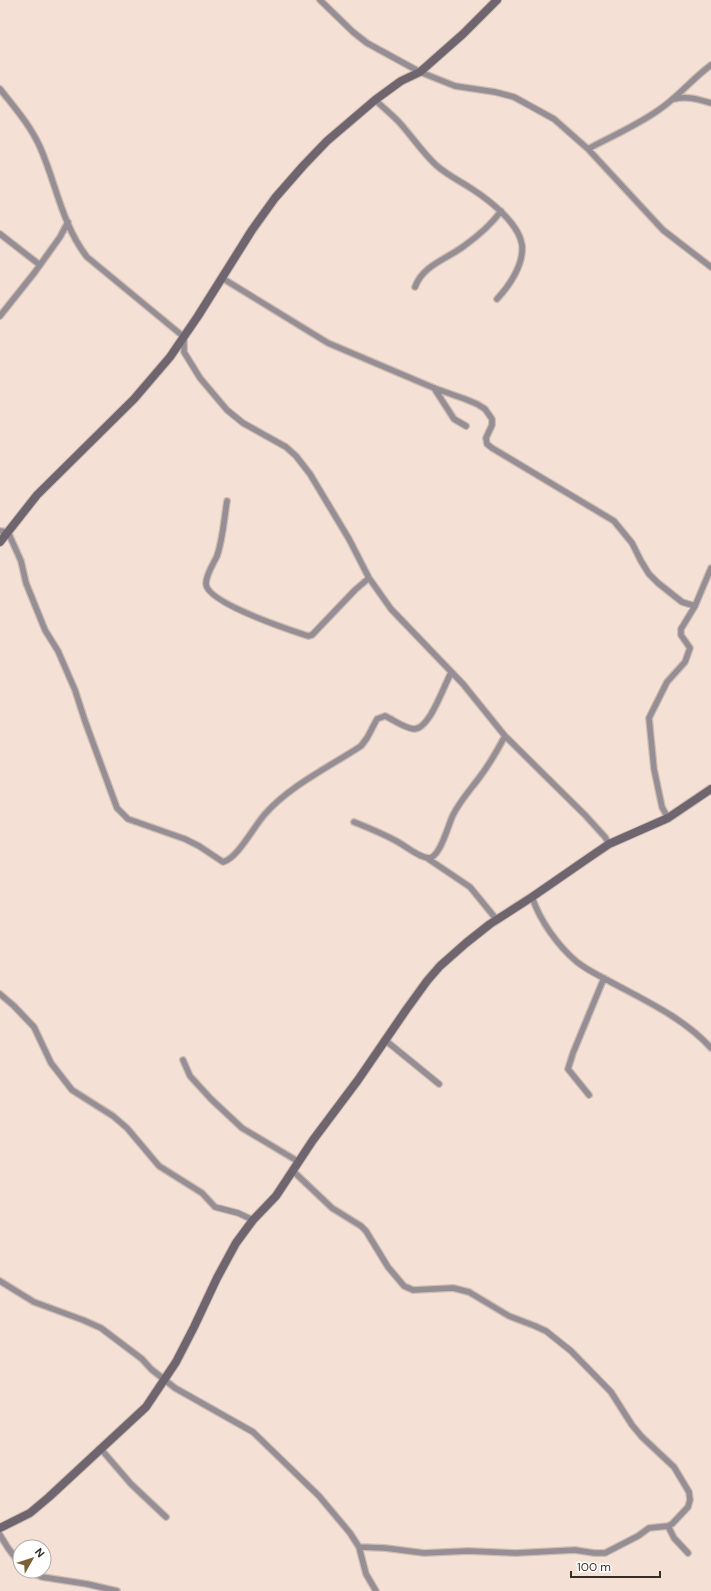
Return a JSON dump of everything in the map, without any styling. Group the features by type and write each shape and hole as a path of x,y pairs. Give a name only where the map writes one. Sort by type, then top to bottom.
{"street":[{"path":"320,0 353,32 367,43 420,72 455,86 494,92 514,97 554,119 588,149 663,230 711,267"},
{"path":"0,542 4,532 37,495 134,399 165,362 184,337 252,230 275,198 327,141 375,100 401,81 420,72 463,34 497,0"},
{"path":"588,149 659,110 711,64"},
{"path":"0,88 28,123 33,132 51,174 75,239 87,257 96,266 184,337"},
{"path":"673,99 684,97 694,98 711,103"},
{"path":"375,100 398,121 437,165 460,182 473,189 501,211 517,232 522,242 522,250 516,271 507,288 497,299"},
{"path":"415,287 417,281 426,269 464,246 486,228 501,211"},
{"path":"0,316 40,265 60,237 68,222"},
{"path":"0,234 40,265"},
{"path":"60,237 75,239"},
{"path":"222,278 328,343 434,388 465,399 485,409 492,419 492,425 486,438 487,444 614,521 632,543 649,574 682,602 695,606"},
{"path":"184,337 184,352 200,378 223,406 243,423 286,448 296,456 310,474 346,533 369,578 391,610 451,673 505,736 585,815 605,837 609,844"},
{"path":"434,388 454,419 466,426"},
{"path":"227,501 217,555 210,569 206,586 208,591 226,603 254,617 308,636 312,635 355,590 369,578"},
{"path":"4,532 21,561 26,583 45,630 58,651 75,690 117,808 128,819 174,834 199,846 223,862 228,860 241,846 257,822 284,796 309,778 361,746 377,719 385,716 411,728 421,728 436,706 451,673"},
{"path":"668,818 662,806 654,769 649,718 667,682 685,662 689,653 690,648 682,635 681,629 695,606 711,568"},
{"path":"428,858 437,854 456,807 486,770 505,736"},
{"path":"0,1528 30,1513 49,1497 100,1448 146,1408 194,1327 217,1278 236,1243 253,1220 276,1196 313,1140 358,1080 427,981 440,966 466,943 497,920 609,844 668,818 711,789"},
{"path":"354,822 378,832 428,858 470,887 497,920"},
{"path":"532,897 538,914 565,951 577,962 672,1017 692,1031 711,1048"},
{"path":"590,1095 568,1069 573,1053 604,978"},
{"path":"0,994 34,1027 51,1063 72,1090 113,1116 126,1128 159,1166 202,1193 215,1207 238,1213 253,1220"},
{"path":"385,1040 438,1084"},
{"path":"182,1060 190,1076 211,1099 242,1128 299,1162"},
{"path":"293,1171 332,1208 366,1231 388,1267 404,1286 413,1290 453,1288 469,1292 509,1316 546,1331 571,1351 611,1392 632,1425 642,1437 668,1461 686,1485 689,1492 690,1500 688,1507 668,1526 649,1528 638,1536 601,1554 575,1550 516,1553 468,1551 424,1553 385,1548 359,1547"},
{"path":"0,1281 34,1302 101,1328 142,1359 156,1373 165,1378 175,1388 233,1419 253,1432 319,1496 350,1533 359,1547 366,1574 376,1591"},
{"path":"100,1448 131,1484 166,1517"},
{"path":"668,1526 674,1538 688,1554"},
{"path":"0,1535 12,1553"},
{"path":"52,1579 87,1584 116,1591"}]}
